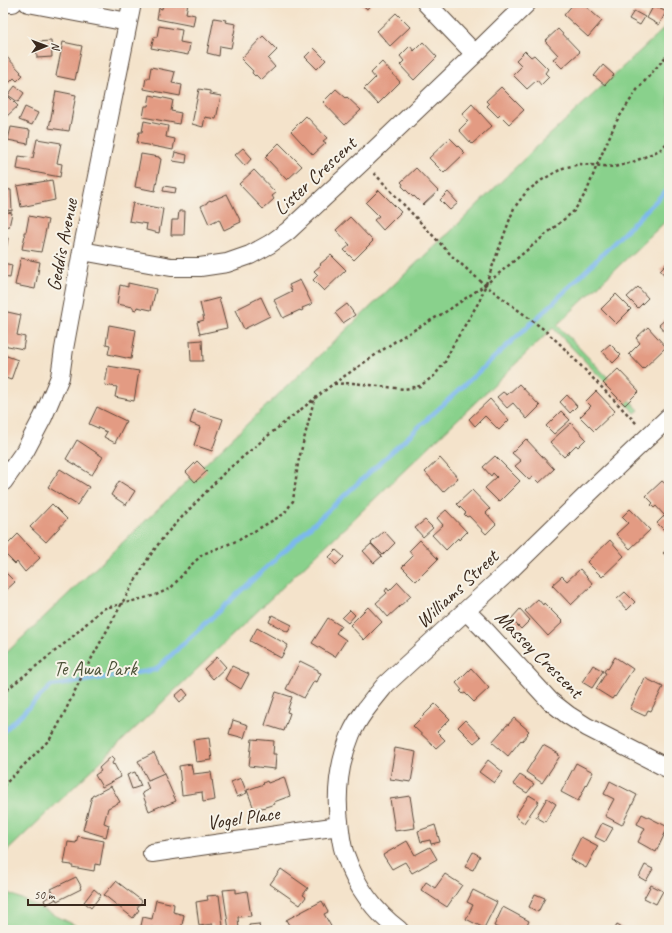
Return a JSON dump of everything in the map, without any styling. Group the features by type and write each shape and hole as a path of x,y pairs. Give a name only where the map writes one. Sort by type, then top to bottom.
{"street":[{"path":"3,3 13,3"},
{"path":"28,3 128,22"},
{"name":"Geddis Avenue","path":"3,482 25,451 43,417 60,377 82,251 132,3"},
{"path":"426,3 475,54"},
{"name":"Lister Crescent","path":"82,251 171,267 200,267 227,263 250,255 270,244 288,231 527,3"},
{"name":"Williams Street","path":"399,930 380,914 366,897 345,857 341,841 337,806 340,768 352,733 371,703 386,684 466,611 647,438 666,425"},
{"name":"Massey Crescent","path":"466,611 550,701 568,715 587,726 669,769"},
{"name":"Vogel Place","path":"152,853 339,826"}],"path":[{"path":"3,786 50,739 120,605 149,557 171,530 225,472 333,384 400,338 447,311 485,286 574,212 586,192 616,122 637,90 669,53"},
{"path":"333,384 353,384 404,389 420,386 434,376 445,362 453,345 480,300 514,208 527,190 563,168 580,164 614,167 633,162 660,150 669,141"},
{"path":"362,161 454,257 485,286 542,328 559,343 632,418 647,438"},
{"path":"3,694 69,640 102,609 156,595 170,588 189,566 202,554 239,540 284,514 293,501 298,463 314,399"}],"green space":[{"name":"Te Awa Park","path":"669,24 669,218 557,325 639,410 635,413 553,328 3,855 3,656 448,234 526,157"},
{"path":"3,890 85,930 3,930"}],"building":[{"path":"163,3 188,3 186,13 195,15 193,26 157,19 159,8 162,9"},
{"path":"360,3 372,3 367,9"},
{"path":"574,3 577,5 578,3 582,3 602,21 588,37 564,15"},
{"path":"654,5 666,12 659,25 647,18"},
{"path":"634,11 645,17 640,25 629,19"},
{"path":"396,13 410,27 390,46 377,31"},
{"path":"214,18 226,20 225,22 236,24 231,48 220,46 219,56 207,53"},
{"path":"159,26 182,30 180,42 190,44 188,55 151,48 154,37 157,37"},
{"path":"558,29 580,52 562,68 553,59 558,55 545,41"},
{"path":"263,36 277,50 268,59 275,67 261,80 252,73 253,71 241,59"},
{"path":"51,41 52,57 37,58 36,42"},
{"path":"63,42 82,46 75,80 56,76"},
{"path":"423,42 437,57 414,80 400,65 404,61 400,56 410,46 414,51"},
{"path":"314,48 326,60 317,69 305,57"},
{"path":"525,51 531,57 534,55 548,69 545,73 549,77 541,85 537,80 527,89 513,75 522,66 516,60"},
{"path":"3,53 23,75 17,81 14,78 6,86 3,83"},
{"path":"382,62 400,82 378,104 364,89 375,78 371,73"},
{"path":"603,65 614,75 605,85 594,76"},
{"path":"151,67 175,72 172,83 182,85 180,96 144,89 146,78 149,78"},
{"path":"15,86 24,93 18,102 8,95"},
{"path":"501,87 524,110 509,124 500,115 498,117 487,106 489,104 486,101"},
{"path":"199,89 210,91 210,94 221,96 216,119 205,117 203,127 192,124"},
{"path":"336,89 361,110 345,125 323,102"},
{"path":"56,91 76,95 69,131 49,128"},
{"path":"6,94 18,106 7,116 3,113 3,97"},
{"path":"150,95 173,100 171,111 181,113 179,124 143,117 145,106 148,106"},
{"path":"472,104 492,126 472,144 459,130 468,121 462,114"},
{"path":"25,107 38,113 32,125 19,120"},
{"path":"306,116 327,138 323,141 326,143 313,155 291,131"},
{"path":"144,121 168,126 166,137 175,139 173,150 137,143 139,132 142,132"},
{"path":"11,127 30,130 28,144 8,140"},
{"path":"450,138 465,153 444,173 429,158"},
{"path":"37,139 61,143 57,163 62,164 60,177 17,169 19,156 33,158"},
{"path":"279,143 302,166 287,180 265,157"},
{"path":"243,148 252,158 245,166 235,155"},
{"path":"175,152 187,155 186,163 173,161"},
{"path":"141,154 159,157 161,159 155,191 135,187"},
{"path":"416,168 438,191 423,205 402,186 403,184 401,182"},
{"path":"254,170 276,193 272,196 274,199 263,209 239,184"},
{"path":"52,180 55,200 21,207 17,186"},
{"path":"164,186 176,188 175,193 163,191"},
{"path":"3,189 11,190 12,211 3,209"},
{"path":"379,190 401,212 383,230 374,220 379,216 366,203"},
{"path":"448,192 458,203 450,210 440,200"},
{"path":"227,194 241,222 224,230 219,219 209,224 201,206 210,200 211,201"},
{"path":"133,203 163,209 159,233 146,230 147,224 129,221"},
{"path":"3,211 12,213 9,227 3,226"},
{"path":"179,211 185,211 184,235 171,235 172,220 178,220"},
{"path":"29,216 48,220 41,252 22,249 25,235 24,232 26,232"},
{"path":"350,217 373,241 354,260 344,250 350,245 336,230"},
{"path":"3,237 8,238 6,250 3,250"},
{"path":"331,255 346,270 324,291 313,280 318,275 314,271"},
{"path":"21,258 40,262 35,289 15,285"},
{"path":"669,261 669,280 660,270"},
{"path":"3,263 12,265 10,278 3,277"},
{"path":"300,280 312,304 302,308 303,310 301,311 300,310 283,318 274,300 292,291 289,285"},
{"path":"128,283 156,289 151,310 137,307 136,310 133,309 133,307 117,304 120,285 128,287"},
{"path":"638,287 648,298 638,308 627,297"},
{"path":"616,294 631,309 616,324 601,309"},
{"path":"261,297 270,316 244,329 235,310"},
{"path":"219,298 227,328 200,334 197,322 204,320 200,303"},
{"path":"347,304 355,315 343,323 335,313"},
{"path":"3,311 21,315 17,335 25,337 23,349 3,345"},
{"path":"669,316 669,336 659,325"},
{"path":"109,325 136,330 131,359 108,354 110,345 106,344"},
{"path":"648,327 666,347 643,369 629,354 640,343 636,338"},
{"path":"202,340 203,361 191,361 190,341"},
{"path":"610,344 621,355 613,363 602,351"},
{"path":"4,355 18,360 11,380 3,377"},
{"path":"108,366 139,371 134,401 115,397 117,387 105,385"},
{"path":"618,369 639,391 625,405 603,383"},
{"path":"519,384 540,406 527,419 513,403 507,408 497,397 503,392 507,395"},
{"path":"596,391 615,411 594,431 580,417 591,406 586,401"},
{"path":"567,395 577,406 570,413 560,402"},
{"path":"490,399 509,420 499,430 485,416 475,426 469,419"},
{"path":"97,407 126,421 115,443 104,437 107,432 89,424"},
{"path":"194,410 223,419 212,451 194,445 200,427 190,423"},
{"path":"561,411 570,420 554,434 546,426"},
{"path":"571,423 586,439 578,447 576,445 564,457 550,442"},
{"path":"526,439 554,469 539,483 533,477 529,480 515,466 521,461 512,453"},
{"path":"77,440 103,457 92,475 66,459"},
{"path":"495,456 520,481 499,502 485,488 497,477 493,473 491,476 483,467"},
{"path":"440,458 458,478 443,492 425,472"},
{"path":"197,461 207,471 195,482 186,472"},
{"path":"60,469 89,487 77,505 48,487"},
{"path":"119,481 135,491 126,505 111,495"},
{"path":"662,481 669,487 669,511 664,515 656,506 654,508 651,505 653,503 646,496"},
{"path":"472,490 490,509 486,513 496,524 486,534 469,516 467,517 464,514 466,513 457,504"},
{"path":"52,504 67,519 46,542 30,527"},
{"path":"630,509 650,530 630,549 616,534 628,523 622,517"},
{"path":"446,510 467,532 459,540 458,538 446,550 432,535 443,525 437,518"},
{"path":"664,516 669,521 669,532 667,533 657,523"},
{"path":"425,520 433,528 423,537 415,528"},
{"path":"384,531 395,543 383,555 371,543"},
{"path":"18,534 40,558 25,572 17,562 15,564 4,553 6,551 3,549"},
{"path":"420,540 438,559 416,581 402,567 413,556 409,551"},
{"path":"610,540 624,556 602,577 587,562"},
{"path":"371,544 382,556 374,563 363,551"},
{"path":"669,547 669,559 663,553"},
{"path":"336,550 344,557 336,565 329,557"},
{"path":"580,569 593,584 571,605 552,585 562,576 567,581"},
{"path":"3,570 15,582 3,593"},
{"path":"398,582 411,596 388,617 376,603 387,593 385,591 387,588 389,591"},
{"path":"625,592 635,602 627,610 617,599"},
{"path":"538,599 563,622 548,636 525,611"},
{"path":"368,607 382,622 364,640 350,625"},
{"path":"520,609 530,620 521,629 511,619"},
{"path":"350,610 355,615 348,623 342,618"},
{"path":"272,615 292,625 288,632 269,622"},
{"path":"328,618 341,626 336,633 346,640 335,657 312,643"},
{"path":"257,628 288,645 281,658 250,641"},
{"path":"217,657 226,667 213,679 204,669"},
{"path":"615,657 633,669 615,697 614,696 612,699 596,689 606,673 604,672 606,668 608,669"},
{"path":"300,661 321,673 317,682 314,681 304,698 286,689"},
{"path":"593,665 603,671 592,688 582,682"},
{"path":"232,666 249,674 241,689 225,679"},
{"path":"471,668 489,688 474,702 465,693 463,694 460,691 462,690 456,683"},
{"path":"645,678 663,687 651,711 648,710 645,716 630,709"},
{"path":"183,689 188,695 180,702 175,696"},
{"path":"276,692 292,697 287,712 290,713 284,731 265,725"},
{"path":"435,704 450,719 437,732 445,740 436,748 413,726"},
{"path":"514,718 529,731 508,756 492,742"},
{"path":"233,720 248,725 244,738 229,734"},
{"path":"465,720 481,737 474,743 458,727"},
{"path":"209,738 212,760 196,762 193,740"},
{"path":"252,739 274,741 273,754 276,754 275,769 249,766"},
{"path":"543,745 560,756 542,783 526,772"},
{"path":"395,748 416,752 411,782 390,779"},
{"path":"154,753 164,773 148,780 138,761"},
{"path":"112,756 115,759 112,763 121,777 102,787 95,775 101,771 99,768"},
{"path":"488,760 503,772 494,783 479,772"},
{"path":"576,763 593,772 578,801 561,792"},
{"path":"191,764 193,774 211,772 215,800 203,802 202,792 182,795 179,766"},
{"path":"135,772 141,786 132,789 127,775"},
{"path":"164,774 176,801 149,811 142,793 149,789 146,782"},
{"path":"520,775 534,784 527,793 513,784"},
{"path":"284,777 290,796 274,802 275,804 254,809 247,790 264,784 263,783 267,781 268,783"},
{"path":"241,778 247,793 237,797 231,782"},
{"path":"610,781 637,795 622,825 605,816 614,799 604,794"},
{"path":"111,786 120,802 108,808 104,823 109,825 106,837 83,830 92,796"},
{"path":"529,795 539,801 524,823 515,816"},
{"path":"410,796 415,828 395,831 390,799"},
{"path":"547,798 556,804 545,822 536,817"},
{"path":"642,814 668,827 656,852 638,842 645,828 637,824"},
{"path":"602,823 613,828 605,842 595,837"},
{"path":"435,825 440,842 431,844 430,840 421,842 418,831"},
{"path":"78,836 104,841 100,865 95,864 94,871 64,864 68,842 76,843"},
{"path":"581,837 598,846 586,868 570,859"},
{"path":"407,841 415,855 430,847 437,859 412,873 405,862 392,869 383,855"},
{"path":"473,852 480,856 473,870 465,867"},
{"path":"645,865 653,869 646,881 639,877"},
{"path":"281,869 308,888 303,895 306,897 300,905 270,884"},
{"path":"445,874 462,885 447,907 421,890 426,882 435,888"},
{"path":"76,877 81,889 57,901 51,889"},
{"path":"116,881 142,901 137,908 139,910 133,918 104,895"},
{"path":"651,885 663,891 656,904 644,898"},
{"path":"94,889 101,895 91,908 84,902"},
{"path":"236,889 236,893 247,891 251,916 238,917 239,930 229,930 223,890"},
{"path":"473,890 497,902 484,928 466,919 473,905 467,902"},
{"path":"53,894 56,899 46,905 44,900"},
{"path":"535,894 545,898 538,912 529,907"},
{"path":"219,895 223,926 213,927 213,924 199,926 196,902 208,900 207,896"},
{"path":"156,900 174,904 173,912 184,915 181,930 161,930 151,927 151,930 140,930 143,917 152,919"},
{"path":"322,901 328,912 324,914 333,930 307,930 306,928 303,930 292,930 286,920"},
{"path":"503,907 529,921 525,930 502,930 494,926"},
{"path":"259,924 260,930 249,930 249,925"},
{"path":"617,925 626,930 614,930"}],"waterway":[{"path":"3,732 51,686 155,670 550,306 669,188"}]}
